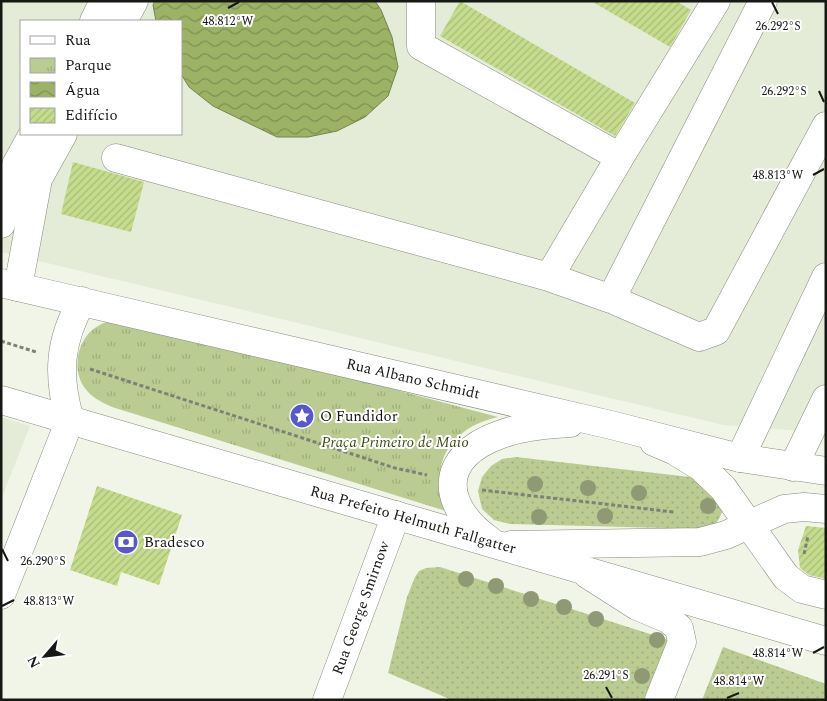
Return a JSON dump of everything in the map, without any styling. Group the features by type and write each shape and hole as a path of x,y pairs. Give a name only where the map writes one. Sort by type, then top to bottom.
{"main road":[{"path":"94,20 104,1"},
{"path":"124,20 134,1"},
{"path":"421,1 421,46 620,157"},
{"path":"549,277 716,1"},
{"path":"611,299 763,1"},
{"path":"116,158 549,277 611,299 698,337 716,331 826,126"},
{"path":"1,224 16,166 32,135"},
{"path":"10,285 38,179 62,135"},
{"path":"740,458 826,277"},
{"name":"Rua Albano Schmidt","path":"10,285 611,425 740,458 826,471"},
{"path":"1,595 70,420 62,387 62,360 71,323 82,301"},
{"path":"793,467 826,399"},
{"name":"Rua Prefeito Helmuth Fallgatter","path":"1,400 826,641"},
{"path":"795,568 748,524 723,488 701,467 675,451 611,425 581,423 536,425 497,436 480,444 467,454 457,466 451,482 457,507 475,530 495,544 532,546 700,542 726,535 748,524 784,509 826,509"},
{"path":"784,509 772,538 795,568 802,589 826,595"},
{"name":"Rua George Smirnow","path":"327,700 396,515"},
{"path":"580,569 637,606 668,619 680,628 682,642 659,700"}],"path":[{"path":"1,341 395,468 482,490 674,512"},
{"path":"795,568 804,552 809,532"}],"shaded area":[{"path":"1,1 826,1 826,433 723,425 1,252"},
{"path":"1,417 30,426 1,500"}],"green space":[{"name":"Praça Primeiro de Maio","path":"128,319 498,417 481,422 467,430 447,450 442,463 440,478 441,494 446,511 112,407 100,401 87,391 80,379 77,362 81,345 91,331 101,324"},
{"path":"516,457 690,477 701,483 723,509 716,522 704,529 510,524 494,520 482,509 478,491 482,477 491,466 502,459"},
{"path":"440,567 672,641 649,700 452,700 388,673 407,597 415,577 419,571 426,568"},
{"path":"723,647 826,684 826,700 702,700"}],"water":[{"path":"155,1 375,1 381,10 392,37 398,67 388,96 365,117 337,131 308,137 277,137 213,106 189,87 182,76 182,20 156,20 153,5"}],"building":[{"path":"460,1 635,103 615,136 440,36"},
{"path":"591,1 676,1 691,10 670,47"},
{"path":"73,162 144,182 131,232 61,214"},
{"name":"Bradesco","path":"97,486 182,515 159,585 121,572 117,586 70,570"},
{"path":"806,526 826,528 826,579 809,575 800,568 798,550"}],"place":[{"name":"O Fundidor","path":"302,416"},
{"name":"Bradesco","path":"126,542"}]}
